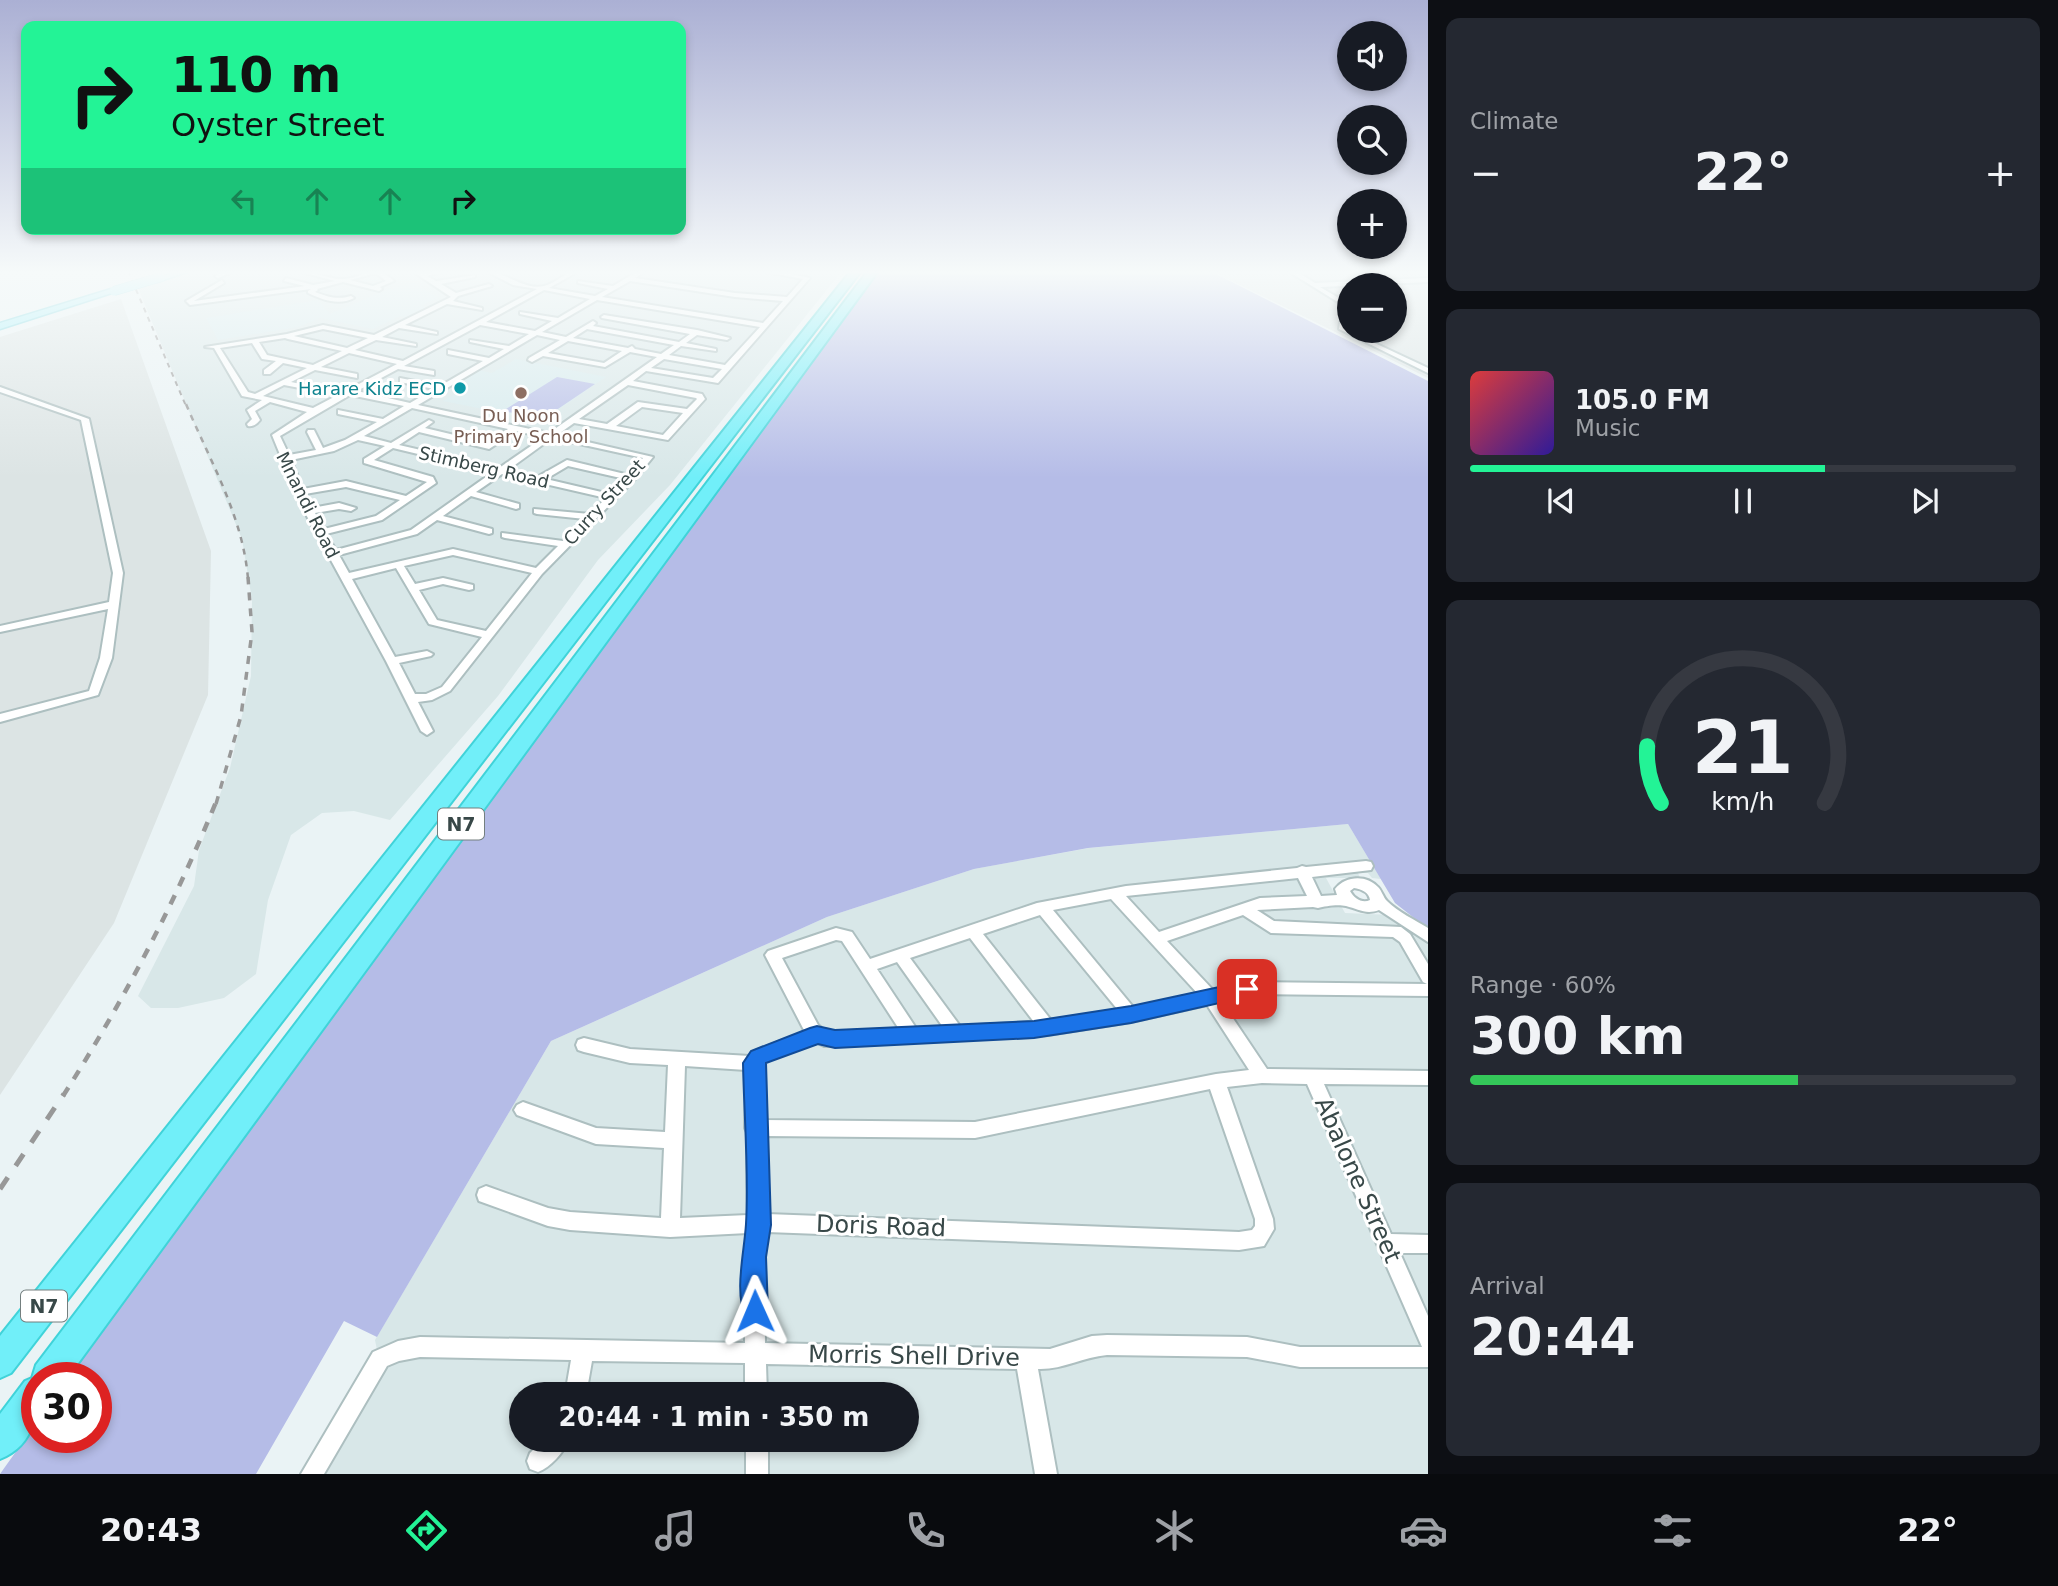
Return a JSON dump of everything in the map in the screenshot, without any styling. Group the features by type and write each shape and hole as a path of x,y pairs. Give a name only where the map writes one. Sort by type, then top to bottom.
{"highway":[{"name":"N7","path":"0,1362 802,340"},
{"name":"N7","path":"59,1362 822,340"},
{"path":"0,1442 21,1414"}],"street":[{"path":"267,340 213,348 241,391 314,411"},
{"path":"301,340 431,373"},
{"path":"255,397 372,340"},
{"path":"390,340 414,345"},
{"name":"Mnandi Road","path":"427,731 392,661 299,492 276,435 314,411 447,340"},
{"path":"284,459 321,452 356,437 525,340"},
{"path":"531,360 565,340"},
{"path":"571,340 728,368"},
{"path":"541,354 576,358 606,367 644,340"},
{"path":"657,340 714,349"},
{"path":"333,554 405,536 687,340"},
{"path":"645,369 710,381 719,378 753,340"},
{"path":"472,341 510,348"},
{"path":"255,342 264,356 354,376"},
{"path":"1371,343 1428,371"},
{"path":"450,352 490,360"},
{"path":"267,372 282,360"},
{"path":"403,380 441,388"},
{"path":"572,420 665,438 701,401 699,396 626,382"},
{"path":"285,383 323,391"},
{"path":"0,389 85,419 117,557 115,604 106,658 94,693 0,718"},
{"name":"Curry Street","path":"349,392 649,457 538,572 446,689 428,698 411,698"},
{"path":"251,424 256,420 251,410 268,400"},
{"path":"609,428 641,404 690,412"},
{"path":"341,412 383,421"},
{"path":"322,532 377,519 433,481 367,463 390,445 429,422"},
{"path":"417,429 489,448 515,428"},
{"path":"312,432 321,452"},
{"name":"Stimberg Road","path":"356,437 612,497"},
{"path":"538,480 567,463 631,478"},
{"path":"299,492 346,484 407,499"},
{"path":"469,493 516,506"},
{"path":"310,512 339,506 351,508"},
{"path":"537,511 592,517"},
{"path":"435,517 489,531"},
{"path":"505,535 565,544"},
{"path":"346,577 453,552 538,572"},
{"path":"398,564 433,622 489,635"},
{"path":"412,588 443,581 469,587"},
{"path":"0,629 115,604"},
{"path":"392,661 427,654"},
{"path":"867,966 1042,907 1114,893 1366,866"},
{"path":"1302,872 1318,903"},
{"path":"1349,900 1342,889 1347,884 1357,883 1373,890 1378,902 1428,936"},
{"path":"1114,893 1210,997 1262,1076"},
{"path":"1156,939 1266,902 1318,903 1349,900 1367,907 1378,902"},
{"path":"1042,907 1131,1015"},
{"path":"1244,908 1271,927 1396,931 1405,938 1428,978"},
{"path":"972,930 1048,1028"},
{"path":"821,1037 773,960 775,952 842,934 847,936 912,1035"},
{"path":"900,955 956,1033"},
{"path":"756,1382 754,1257 758,1225 754,1063 758,1057 821,1037 1048,1028 1131,1015 1210,997 1267,988 1428,990"},
{"path":"584,1045 629,1056 754,1063"},
{"path":"670,1228 677,1059"},
{"name":"Abalone Street","path":"754,1128 975,1130 1216,1081 1262,1076 1312,1077 1428,1339"},
{"path":"1312,1077 1428,1078"},
{"path":"1216,1081 1264,1219"},
{"path":"523,1110 596,1136 674,1140"},
{"name":"Doris Road","path":"486,1195 548,1217 670,1228 758,1225 931,1227 1239,1241 1257,1239 1265,1229 1264,1219"},
{"path":"1386,1243 1428,1244"},
{"name":"Morris Shell Drive","path":"312,1474 380,1359 398,1351 419,1347 1049,1359 1092,1346 1107,1345 1247,1347 1300,1357 1428,1357"},
{"path":"578,1382 583,1350"},
{"path":"1026,1359 1046,1474"},
{"path":"538,1461 547,1452"},
{"path":"757,1452 757,1474"}],"shaded area":[{"path":"0,340 136,340 211,551 208,695 114,923 0,1095"},
{"path":"159,340 787,340 670,485 598,560 498,696 390,820 354,811 322,813 291,835 268,900 256,974 224,998 178,1008 151,1008 138,996 194,886 199,850 230,768 251,676 252,600 242,539"},
{"path":"829,340 1337,340 1337,343 1353,343 1428,381 1428,929 1395,903 1348,824 1088,848 974,869 827,917 551,1041 377,1337 344,1321 256,1474 0,1474 21,1444 21,1453 112,1453 112,1362 80,1362"},
{"path":"1407,340 1428,340 1428,378 1357,343 1407,343"},
{"name":"Du Noon Primary School","path":"516,359 606,377 542,421 443,401 471,385 458,382 478,370 492,373"},
{"path":"557,377 595,384 543,419 503,411"},
{"path":"1348,824 1381,879 1372,878 1368,873 1358,873 1360,878 1326,878 1345,913 1392,915 1428,944 1428,1474 326,1474 382,1375 375,1340 551,1041 827,917 974,869 1089,848"}],"railway":[{"path":"158,340 186,406"},
{"path":"186,404 233,511 248,579"},
{"path":"216,804 241,716 252,632 248,577"},
{"path":"63,1096 146,952 183,878 216,802"},
{"path":"0,1189 64,1094"}],"place":[{"name":"Harare Kidz ECD","path":"460,388"},
{"name":"Du Noon Primary School","path":"521,393"}],"route":[{"path":"755,1311 754,1257 758,1225 754,1063 758,1057 817,1035 824,1039 835,1039 1034,1029 1131,1015 1247,989"}]}
